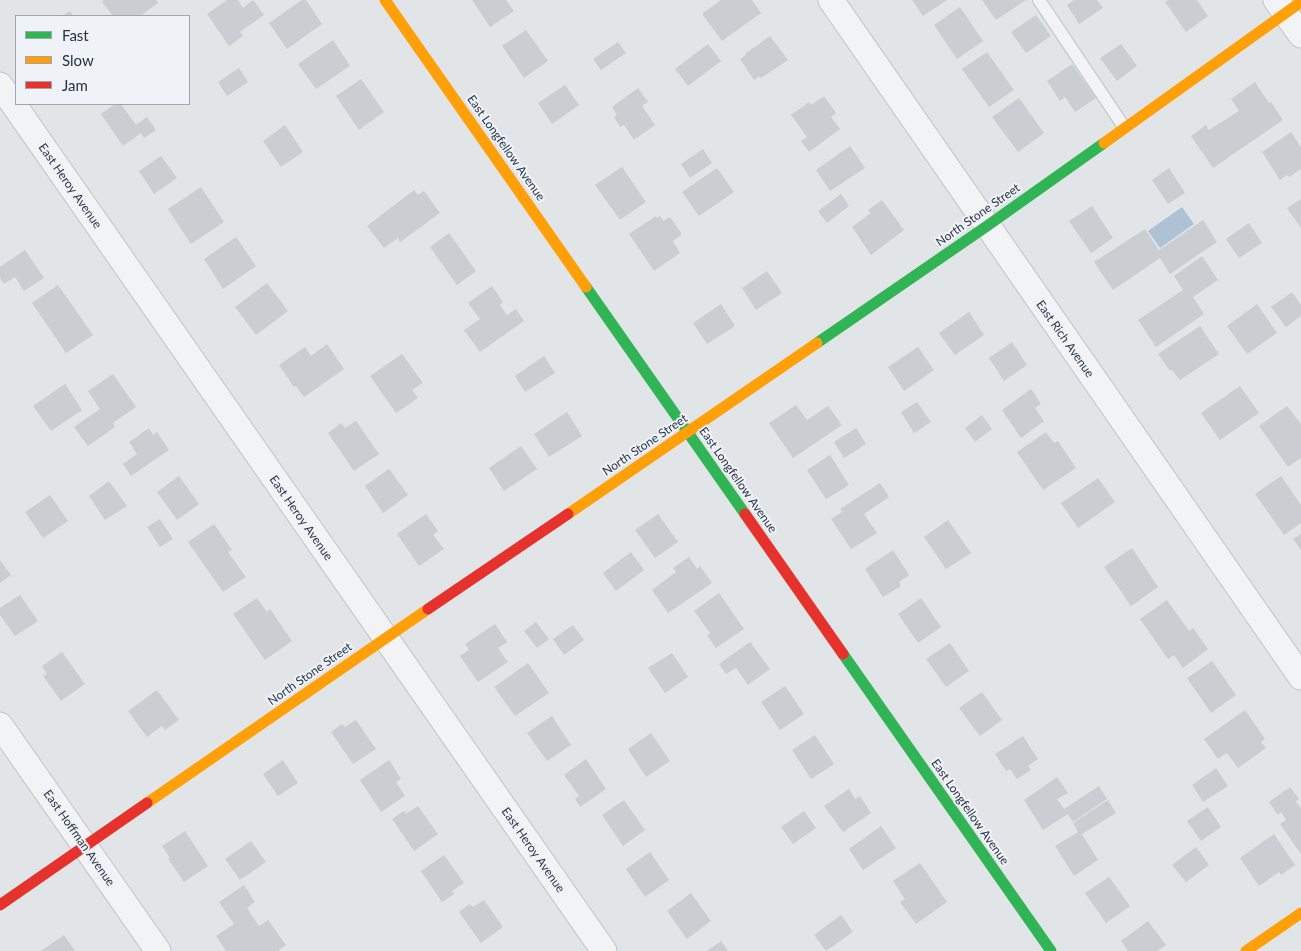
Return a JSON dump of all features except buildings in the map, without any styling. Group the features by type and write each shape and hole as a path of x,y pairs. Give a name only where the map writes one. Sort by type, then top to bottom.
{"street":[{"name":"East Longfellow Avenue","path":"385,0 1051,951"},
{"name":"East Rich Avenue","path":"831,0 1301,677"},
{"name":"North Stone Street","path":"0,905 385,638 987,226 1124,127 1287,5"},
{"path":"1287,5 1301,35"},
{"name":"East Heroy Avenue","path":"0,85 604,951"},
{"name":"East Hoffman Avenue","path":"0,725 158,951"},
{"path":"1246,951 1301,912"}],"lane":[{"path":"1040,0 1124,127"}],"water":[{"path":"1182,207 1194,224 1160,248 1148,231"}],"traffic: fast":[{"path":"817,343 1104,143"},
{"path":"586,287 745,514"},
{"path":"843,654 1051,951"}],"traffic: slow":[{"path":"385,0 586,287"},
{"path":"1104,143 1301,2"},
{"path":"568,514 817,343"},
{"path":"147,803 428,609"},
{"path":"1246,951 1301,913"}],"traffic: jam":[{"path":"428,609 568,514"},
{"path":"745,514 843,654"},
{"path":"0,905 147,803"}]}
